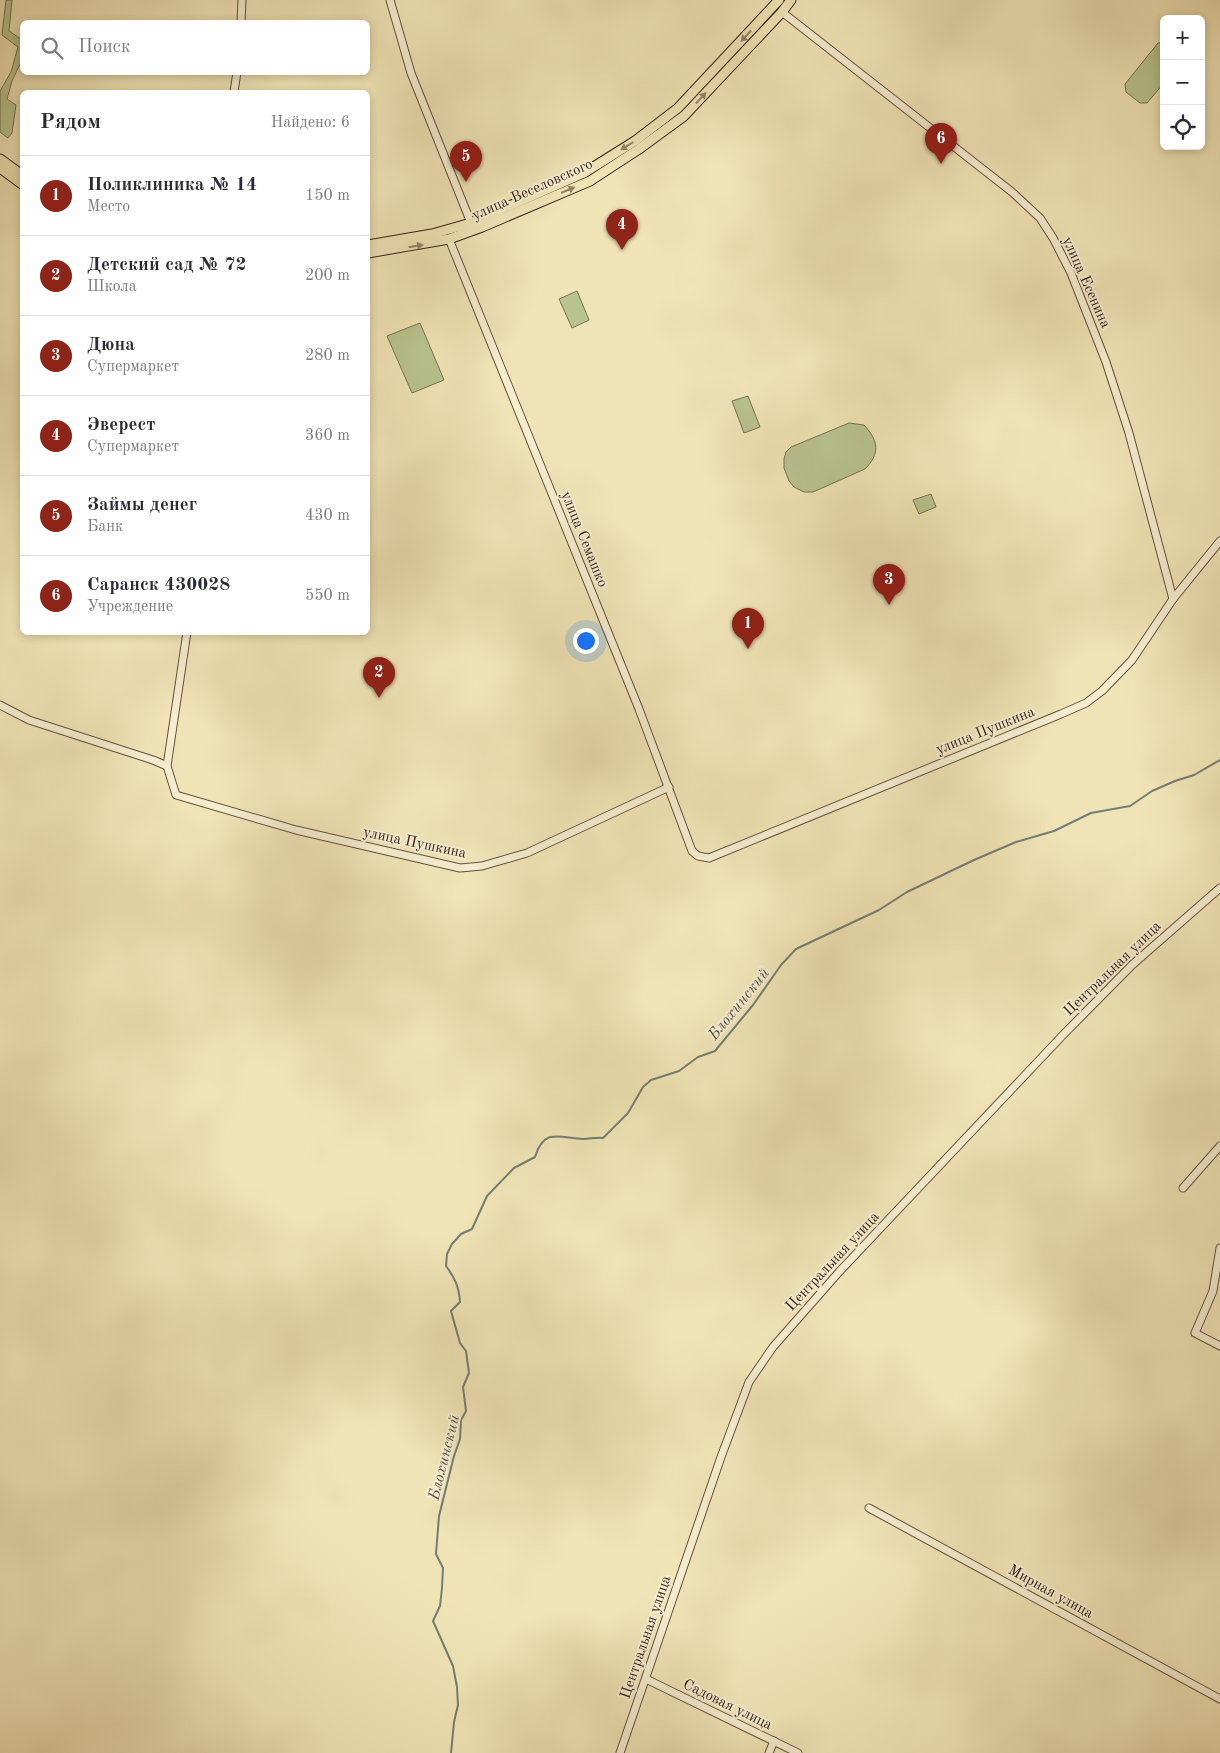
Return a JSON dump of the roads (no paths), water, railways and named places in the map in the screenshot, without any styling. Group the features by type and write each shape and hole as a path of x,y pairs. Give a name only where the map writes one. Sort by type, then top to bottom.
{"main road":[{"name":"улица Веселовского","path":"370,253 482,227 587,177 639,149 684,116 782,12 791,0"},
{"name":"улица Веселовского","path":"370,245 447,235 470,223 587,177 678,108 777,3"},
{"name":"улица Есенина","path":"777,3 782,12"},
{"path":"0,159 20,174"},
{"path":"0,168 20,183"}],"street":[{"path":"241,20 242,0"},
{"path":"390,0 411,73 430,117 470,223"},
{"name":"улица Есенина","path":"782,12 1012,192 1040,218 1071,273 1106,362 1131,442 1173,599"},
{"path":"234,90 237,75"},
{"name":"улица Семашко","path":"447,235 611,637 692,851 698,856"},
{"name":"улица Пушкина","path":"698,856 709,858 1086,703 1102,691 1132,660 1173,599 1220,541"},
{"path":"0,705 29,720 168,766 187,635"},
{"name":"улица Пушкина","path":"168,766 176,794 299,830 460,868 482,866 527,853 669,788"},
{"name":"Центральная улица","path":"620,1753 721,1457 749,1382 773,1347 839,1272 1062,1036 1132,965 1220,888"},
{"path":"1183,1188 1220,1146"},
{"path":"1220,1248 1213,1291 1195,1333 1220,1346"},
{"name":"Мирная улица","path":"869,1508 1220,1699"},
{"name":"Садовая улица","path":"646,1679 798,1753"},
{"path":"769,1753 774,1741"}],"waterway":[{"name":"Блохинский","path":"451,1753 454,1722 458,1705 457,1687 453,1666 433,1621 440,1606 443,1568 436,1554 439,1516 460,1439 461,1420 466,1411 463,1387 469,1373 466,1351 460,1343 451,1311 460,1302 458,1287 446,1266 447,1254 452,1244 461,1234 472,1229 487,1196 514,1168 535,1157 543,1141 554,1136 583,1139 603,1138 628,1113 643,1087 651,1080 679,1071 698,1057 715,1051 753,1005 781,965 796,949 879,910 907,892 974,860 1016,842 1054,831 1091,813 1130,806 1152,791 1194,775 1220,760"}],"place":[{"name":"Саранск 430028","path":"941,164"},
{"name":"Займы денег","path":"466,182"},
{"name":"Эверест","path":"622,250"},
{"name":"Дюна","path":"889,605"},
{"name":"Поликлиника № 14","path":"748,649"},
{"name":"Детский сад № 72","path":"379,698"}]}
